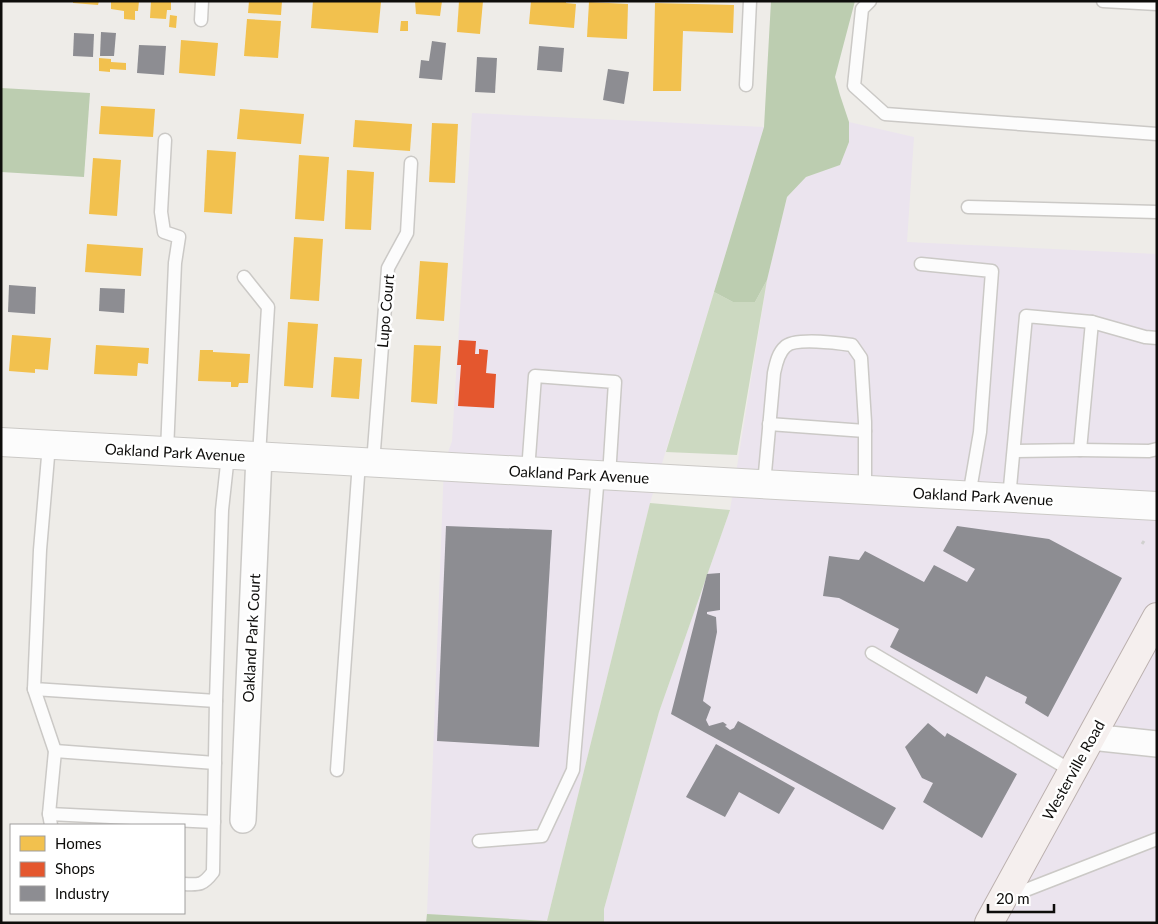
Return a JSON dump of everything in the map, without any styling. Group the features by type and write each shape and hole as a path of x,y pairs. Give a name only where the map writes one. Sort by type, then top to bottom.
{"main road":[{"name":"Oakland Park Avenue","path":"1,442 1157,506"},
{"name":"Westerville Road","path":"989,923 1157,617"}],"street":[{"name":"Oakland Park Court","path":"243,820 259,456"},
{"path":"1091,737 1157,744"}],"lane":[{"path":"201,20 202,1"},
{"path":"746,85 750,1"},
{"path":"870,1 862,9 854,86 885,114 1157,134"},
{"path":"1103,1 1157,4"},
{"path":"165,140 160,212 164,232 178,237 175,263 167,451"},
{"name":"Lupo Court","path":"337,770 366,462 388,268 407,233 411,164"},
{"path":"968,207 1157,212"},
{"path":"920,264 992,271 980,432 969,496"},
{"path":"244,277 268,307 259,456"},
{"path":"1009,498 1026,316 1092,322 1146,337 1157,338"},
{"path":"1080,450 1092,322"},
{"path":"764,484 774,373 778,359 785,346 793,342 834,342 852,345 862,358 865,490"},
{"path":"478,841 542,836 573,770 604,476 616,382 535,376 528,471"},
{"path":"769,424 865,431"},
{"path":"49,445 40,550 34,689 55,751 50,820 214,822"},
{"path":"1014,451 1149,451 1157,449"},
{"path":"185,884 197,885 205,882 213,872 222,510 228,455"},
{"path":"872,653 1072,771"},
{"path":"34,689 216,701"},
{"path":"55,751 215,763"},
{"path":"1002,899 1157,839"}],"shaded area":[{"path":"472,113 764,127 650,503 547,921 427,914 444,464 452,441"},
{"path":"849,122 914,137 907,242 1157,254 1157,923 604,923 604,909 659,712 730,510 767,280 787,197 806,177 840,165 849,142"}],"green space":[{"path":"771,1 855,1 835,77 849,122 849,142 840,165 806,177 787,197 767,280 755,302 733,302 714,292 764,127"},
{"path":"1,88 90,93 84,177 1,172"},
{"path":"767,280 737,455 666,452 714,292 733,302 755,302"},
{"path":"650,503 730,510 659,712 604,909 604,923 550,923 547,921"},
{"path":"427,914 547,921 550,923 426,923"}],"building: Homes":[{"path":"73,1 99,1 98,5 73,3"},
{"path":"111,1 139,1 138,11 135,11 135,20 124,19 124,11 111,9"},
{"path":"151,1 171,1 171,10 167,10 166,19 150,18"},
{"path":"249,1 282,1 281,15 248,13"},
{"path":"313,1 381,2 378,33 311,28"},
{"path":"415,1 442,1 440,16 416,14"},
{"path":"459,1 483,1 480,34 457,32"},
{"path":"531,1 566,1 566,3 576,4 574,28 529,24"},
{"path":"589,2 628,4 627,39 587,37"},
{"path":"655,3 734,5 733,33 683,31 681,91 653,91"},
{"path":"170,15 177,16 176,28 169,27"},
{"path":"247,19 281,21 278,58 244,56"},
{"path":"401,21 408,21 408,31 400,31"},
{"path":"181,40 218,43 215,76 179,73"},
{"path":"99,58 111,59 111,62 126,63 126,70 110,69 110,72 99,71"},
{"path":"101,106 155,109 153,137 99,134"},
{"path":"240,109 304,114 301,144 237,139"},
{"path":"355,120 412,124 410,151 353,147"},
{"path":"432,123 458,124 455,183 429,182"},
{"path":"207,150 236,152 232,214 204,212"},
{"path":"299,155 329,157 324,221 295,219"},
{"path":"93,158 121,160 117,216 89,214"},
{"path":"347,170 374,172 371,230 345,229"},
{"path":"294,237 323,239 319,301 290,299"},
{"path":"87,244 143,248 141,276 85,272"},
{"path":"420,261 448,263 444,321 416,319"},
{"path":"288,322 318,324 313,388 284,386"},
{"path":"12,335 51,338 48,370 35,369 35,373 9,371"},
{"path":"96,345 149,348 148,364 138,363 137,376 94,374"},
{"path":"414,345 441,346 437,404 411,402"},
{"path":"200,350 250,354 248,383 239,383 238,387 231,387 231,382 198,381"},
{"path":"334,357 362,359 359,399 331,397"}],"building: Shops":[{"path":"459,340 476,341 475,354 479,354 479,349 488,350 486,373 496,374 494,408 458,406 461,365 457,365"}],"building: Industry":[{"path":"101,32 116,33 114,56 100,56"},
{"path":"74,33 94,34 93,57 73,56"},
{"path":"432,41 446,43 442,80 419,78 421,60 429,61"},
{"path":"139,45 166,46 164,75 137,73"},
{"path":"539,46 564,48 562,72 537,70"},
{"path":"477,57 497,58 495,93 475,92"},
{"path":"608,69 629,72 624,104 603,100"},
{"path":"9,285 36,287 35,314 8,312"},
{"path":"100,288 125,289 124,313 99,311"},
{"path":"446,526 552,530 539,747 437,741"},
{"path":"957,526 1049,539 1122,578 1048,717 1025,703 1027,697 986,676 977,694 890,647 899,629 839,598 823,596 829,556 859,560 865,551 924,582 934,565 967,582 975,569 943,551"},
{"path":"720,573 720,610 707,612 707,614 716,617 717,632 703,701 711,707 706,720 709,726 723,722 730,730 734,728 738,721 896,808 883,830 671,714 707,574"},
{"path":"928,723 945,737 947,733 1017,774 982,838 923,802 933,783 922,778 905,747"},
{"path":"716,744 795,788 779,814 739,792 725,817 686,797"}]}
